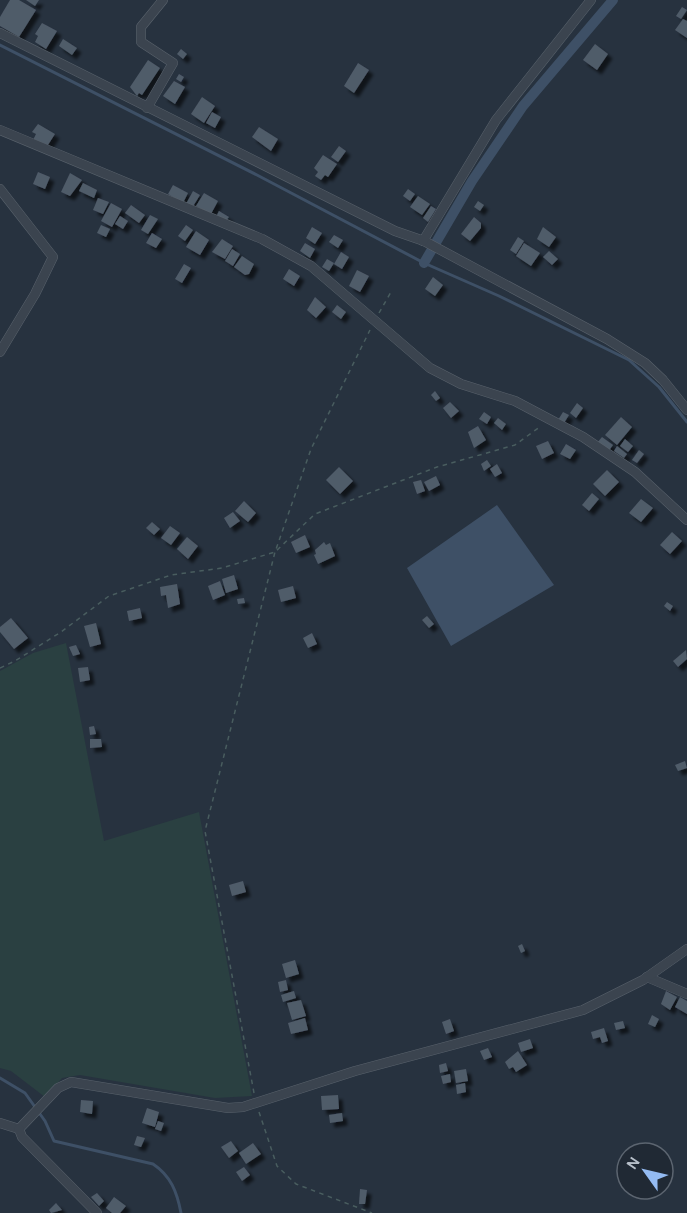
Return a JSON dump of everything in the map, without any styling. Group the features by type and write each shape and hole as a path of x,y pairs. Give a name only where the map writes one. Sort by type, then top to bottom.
{"street":[{"path":"147,108 173,63 141,42 141,27 163,0"},
{"path":"424,241 496,120 591,0"},
{"path":"0,33 395,231 424,241 607,339 645,363 663,380 687,410"},
{"path":"0,130 262,239 311,266 430,368 461,384 515,401 583,437 635,472 687,520"},
{"path":"0,189 54,257 0,352"},
{"path":"20,1129 58,1088 71,1082 228,1108 243,1107 355,1071 583,1010 647,977 687,948"},
{"path":"647,977 687,994"},
{"path":"0,1123 20,1129"},
{"path":"20,1129 22,1137 97,1213"}],"path":[{"path":"372,1213 296,1184 277,1166 256,1102 205,831 275,552 311,449 375,320 392,292"},
{"path":"0,668 15,662 109,596 171,575 222,568 275,552 315,514 437,467 515,445 535,432 547,418"}],"green space":[{"path":"66,643 104,841 199,812 252,1096 215,1098 80,1075 62,1078 45,1097 11,1071 0,1068 0,671 33,653"}],"water":[{"path":"497,505 554,585 451,646 407,568"}],"building":[{"path":"10,0 19,0 36,10 19,37 0,26 0,17"},
{"path":"26,0 39,0 35,6"},
{"path":"682,7 687,10 681,19 676,16"},
{"path":"683,19 687,21 687,38 675,30"},
{"path":"42,23 57,31 46,49 35,42 38,36 35,34"},
{"path":"63,39 77,48 72,55 59,46"},
{"path":"595,44 608,54 597,70 583,60"},
{"path":"181,49 187,54 183,59 177,54"},
{"path":"148,60 160,68 142,95 139,93 137,96 130,87"},
{"path":"358,63 369,70 354,93 344,86"},
{"path":"179,74 184,77 181,82 176,79"},
{"path":"174,81 185,87 175,104 163,96"},
{"path":"202,97 215,106 204,123 191,114"},
{"path":"212,112 221,117 215,128 206,123"},
{"path":"38,124 55,134 46,148 33,140 36,134 32,132"},
{"path":"259,127 278,139 271,151 252,137"},
{"path":"339,146 346,151 338,162 331,157"},
{"path":"323,155 337,164 328,177 325,175 321,180 315,176 318,172 314,168"},
{"path":"38,172 50,177 45,189 33,184"},
{"path":"70,173 82,180 70,196 61,192"},
{"path":"83,183 97,190 94,198 79,191"},
{"path":"173,185 188,193 183,203 168,194"},
{"path":"408,189 415,194 410,201 403,196"},
{"path":"193,191 200,195 192,208 186,204"},
{"path":"204,193 218,201 211,214 196,206"},
{"path":"418,196 430,204 422,215 410,207"},
{"path":"98,198 109,202 103,214 93,210"},
{"path":"478,201 484,205 480,211 474,207"},
{"path":"111,203 122,209 112,227 101,221"},
{"path":"131,205 145,215 139,223 125,213"},
{"path":"431,206 436,209 428,222 423,218"},
{"path":"219,211 229,217 225,222 216,217"},
{"path":"150,215 158,219 148,234 141,230"},
{"path":"120,216 128,221 123,229 115,224"},
{"path":"474,217 481,223 481,228 470,241 461,234"},
{"path":"101,225 110,229 106,237 97,233"},
{"path":"186,225 193,230 185,241 178,236"},
{"path":"312,227 322,233 315,244 306,238"},
{"path":"543,227 556,237 549,247 537,239"},
{"path":"196,231 209,240 200,255 186,247"},
{"path":"152,233 162,239 156,248 146,243"},
{"path":"334,235 343,240 338,248 329,242"},
{"path":"518,237 524,241 516,254 510,250"},
{"path":"222,239 233,246 225,259 212,252"},
{"path":"305,243 315,249 310,258 300,251"},
{"path":"524,243 540,253 531,266 516,256"},
{"path":"232,249 240,254 233,266 225,261"},
{"path":"549,251 558,259 552,265 543,257"},
{"path":"341,252 349,257 342,269 334,264"},
{"path":"242,256 254,264 249,274 245,275 234,267"},
{"path":"327,259 334,263 329,271 322,267"},
{"path":"184,264 191,268 182,283 175,279"},
{"path":"289,269 300,276 294,286 283,279"},
{"path":"357,270 369,276 360,292 349,286"},
{"path":"433,277 443,285 435,296 425,289"},
{"path":"315,297 326,307 316,318 307,310"},
{"path":"337,305 346,312 341,319 332,312"},
{"path":"435,391 440,398 436,401 431,395"},
{"path":"450,402 459,411 451,418 443,408"},
{"path":"577,403 583,408 576,418 570,413"},
{"path":"484,412 491,417 487,424 479,419"},
{"path":"563,412 569,415 564,423 558,420"},
{"path":"621,417 632,427 617,445 605,435"},
{"path":"498,418 506,424 502,430 494,423"},
{"path":"478,426 486,440 474,448 468,432"},
{"path":"602,437 613,445 608,452 597,443"},
{"path":"625,439 633,446 628,452 620,446"},
{"path":"548,441 554,453 542,459 536,446"},
{"path":"566,444 576,450 570,459 560,454"},
{"path":"617,446 627,454 624,458 614,451"},
{"path":"639,450 644,454 637,463 632,460"},
{"path":"487,460 491,466 484,471 481,464"},
{"path":"497,464 502,473 495,477 490,469"},
{"path":"339,467 353,481 340,494 326,480"},
{"path":"607,470 619,482 605,496 593,484"},
{"path":"436,476 440,485 429,491 424,482"},
{"path":"421,480 425,491 417,494 413,482"},
{"path":"592,493 599,499 589,511 582,505"},
{"path":"641,499 653,508 641,522 629,513"},
{"path":"244,501 256,513 248,522 235,511"},
{"path":"233,512 240,521 230,528 224,518"},
{"path":"152,522 160,529 154,535 146,528"},
{"path":"170,526 180,533 171,545 161,538"},
{"path":"672,532 682,541 670,554 660,545"},
{"path":"305,535 310,547 296,553 291,542"},
{"path":"187,537 198,546 188,559 177,549"},
{"path":"324,542 326,545 330,543 335,556 318,564 314,555 315,550"},
{"path":"234,575 238,589 226,593 222,579"},
{"path":"220,581 225,595 213,600 208,586"},
{"path":"177,584 180,604 168,608 166,595 161,596 160,587"},
{"path":"293,586 296,598 281,602 278,590"},
{"path":"244,598 245,603 238,604 237,599"},
{"path":"667,602 673,606 670,611 664,606"},
{"path":"140,608 142,618 129,621 127,611"},
{"path":"427,616 434,624 429,628 422,620"},
{"path":"11,618 28,638 14,649 0,632 0,627"},
{"path":"96,623 101,644 90,647 84,626"},
{"path":"312,633 317,644 308,648 303,638"},
{"path":"76,645 80,654 73,656 69,647"},
{"path":"686,650 687,659 678,667 673,661"},
{"path":"88,667 90,680 80,682 78,668"},
{"path":"94,726 96,734 90,735 89,727"},
{"path":"90,739 101,739 102,747 90,748"},
{"path":"685,761 687,768 678,771 675,765"},
{"path":"243,881 246,892 232,896 229,885"},
{"path":"522,944 525,951 521,953 518,946"},
{"path":"295,960 299,974 286,978 282,964"},
{"path":"286,980 288,990 280,992 278,982"},
{"path":"294,991 296,998 283,1002 281,995"},
{"path":"666,991 677,997 670,1010 661,1004"},
{"path":"680,997 687,1001 687,1014 675,1007"},
{"path":"301,1000 306,1016 292,1020 287,1003"},
{"path":"652,1015 659,1019 655,1027 648,1024"},
{"path":"305,1018 308,1030 291,1034 288,1023"},
{"path":"450,1019 454,1031 446,1034 442,1022"},
{"path":"623,1021 625,1028 616,1030 614,1023"},
{"path":"604,1028 608,1041 602,1043 600,1037 593,1039 591,1032"},
{"path":"530,1039 533,1048 521,1052 518,1043"},
{"path":"488,1048 492,1057 484,1060 480,1051"},
{"path":"518,1051 527,1065 516,1072 513,1067 509,1069 505,1062"},
{"path":"446,1063 448,1071 440,1073 439,1065"},
{"path":"466,1069 468,1081 456,1083 454,1071"},
{"path":"450,1074 451,1082 443,1084 441,1076"},
{"path":"465,1083 466,1092 457,1094 456,1085"},
{"path":"338,1095 339,1109 322,1110 321,1096"},
{"path":"81,1100 93,1101 92,1114 80,1112"},
{"path":"147,1108 159,1112 155,1127 142,1123"},
{"path":"342,1113 343,1121 330,1123 329,1115"},
{"path":"158,1121 164,1123 161,1131 155,1129"},
{"path":"137,1136 145,1138 141,1147 134,1145"},
{"path":"231,1141 238,1151 229,1158 221,1147"},
{"path":"253,1143 261,1154 246,1164 239,1153"},
{"path":"244,1167 250,1175 242,1181 236,1172"},
{"path":"360,1189 367,1190 365,1204 359,1204"},
{"path":"97,1193 104,1201 99,1206 91,1197"},
{"path":"114,1197 126,1206 120,1213 112,1213 106,1208"},
{"path":"56,1203 62,1210 51,1213 49,1210"}],"waterway":[{"path":"424,263 472,181 523,106 613,0"},
{"path":"0,45 257,175 424,263 499,296 629,360 659,387 687,422"},
{"path":"0,1078 25,1093 45,1121 54,1141 153,1164 172,1185 181,1213"}]}
